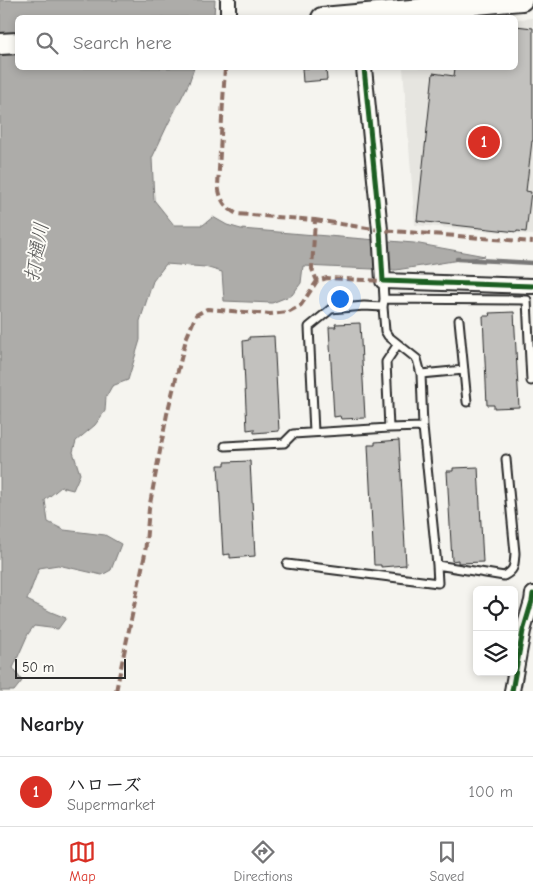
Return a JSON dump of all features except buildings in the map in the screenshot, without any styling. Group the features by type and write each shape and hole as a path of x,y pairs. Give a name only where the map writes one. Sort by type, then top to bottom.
{"main road":[{"path":"369,15 522,0"},
{"path":"0,44 15,43"}],"street":[{"path":"228,0 228,15"},
{"path":"364,70 383,277 533,286"},
{"path":"512,691 522,631 533,599"}],"lane":[{"path":"287,564 438,582 423,427 421,374 417,359 388,336 386,331 383,307 383,277"},
{"path":"384,299 527,300 531,381"},
{"path":"314,432 309,327 330,309 364,306 383,307"},
{"path":"459,320 467,402"},
{"path":"389,428 386,362 398,344"},
{"path":"421,374 464,370"},
{"path":"225,446 284,443 293,434 423,427"},
{"path":"437,565 504,576 514,566 515,553 506,459"}],"shaded area":[{"path":"533,18 533,235 415,225 403,70 518,70 518,19"}],"water":[{"name":"打樋川","path":"0,0 215,0 214,15 15,15 15,70 193,70 189,83 152,158 154,200 174,225 203,225 213,217 227,225 241,229 414,243 485,256 396,270 303,266 301,283 292,295 272,303 224,301 222,272 205,267 166,264 153,281 140,321 140,340 128,380 112,386 106,397 105,411 95,425 76,441 73,452 80,474 73,490 61,487 45,500 48,522 64,530 105,535 121,544 111,570 102,575 58,565 39,568 27,600 66,618 58,629 34,626 28,634 13,668 22,681 14,691 0,691"}],"waterway":[{"path":"457,259 533,263"}],"marked path":[{"path":"225,70 218,186 222,199 237,214 315,220 312,269 317,281"},
{"path":"315,220 380,230 533,242"},
{"path":"116,691 145,554 149,509 167,414 186,339 196,315 207,309 270,314 288,312 301,305 317,281 327,278 383,281"}],"cycle path":[{"path":"364,70 380,230 383,281 533,286"},
{"path":"512,691 523,631 533,594"}],"place":[{"name":"ハローズ","path":"484,142"}]}
